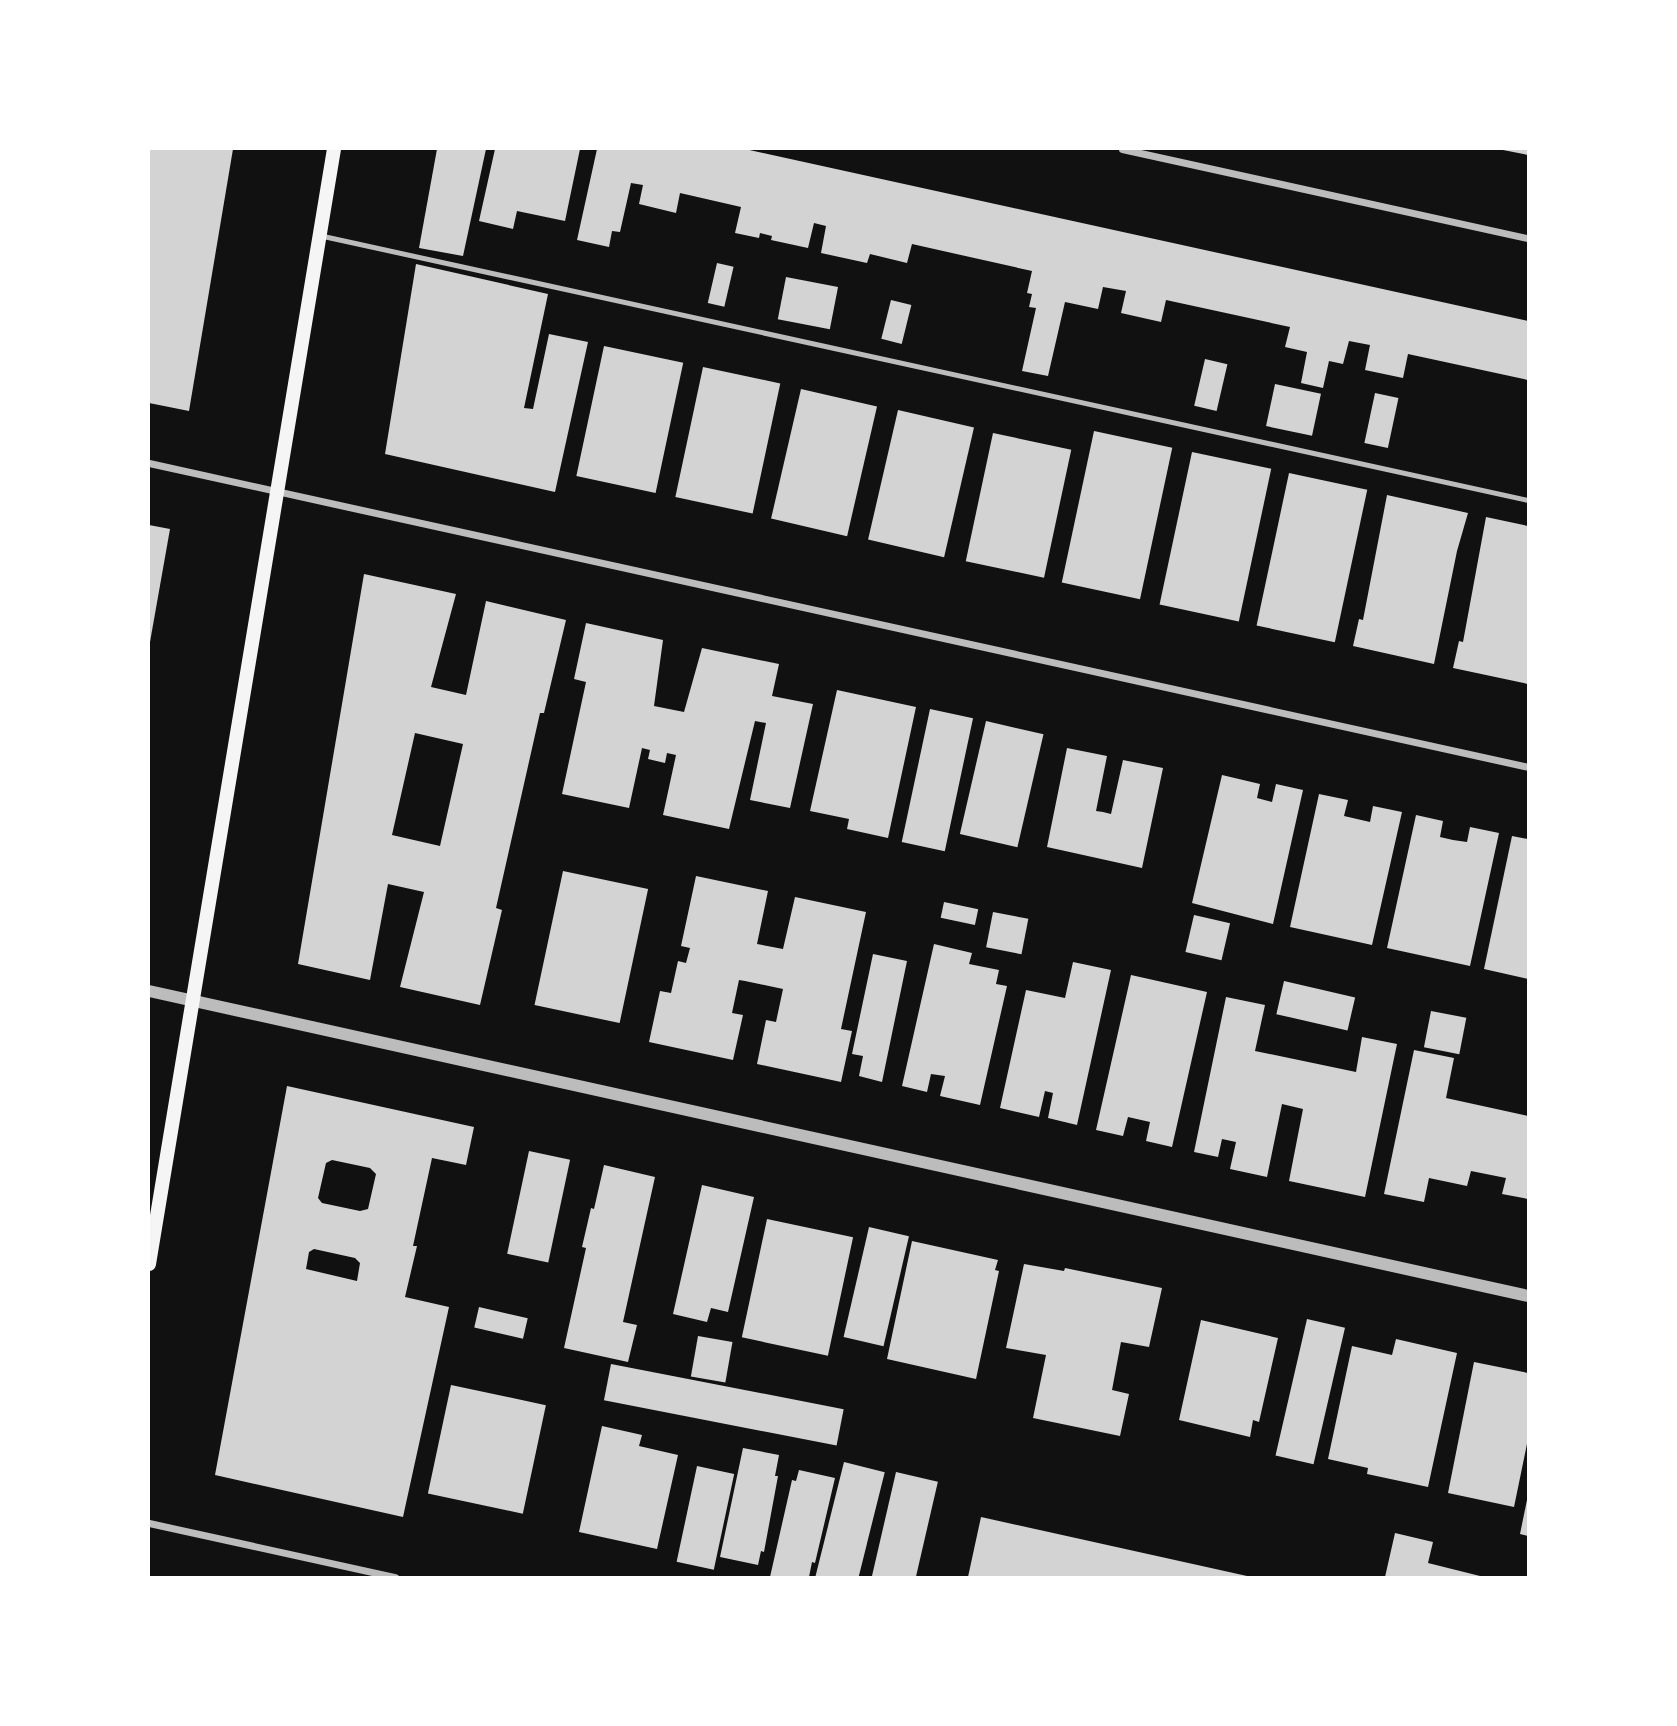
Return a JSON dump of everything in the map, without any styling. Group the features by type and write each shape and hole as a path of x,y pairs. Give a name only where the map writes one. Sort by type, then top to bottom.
{"main road":[{"path":"149,1264 334,149"}],"street":[{"path":"1122,149 1528,238"},
{"path":"149,463 1528,767"},
{"path":"149,992 1528,1296"},
{"path":"149,1523 396,1577"}],"lane":[{"path":"320,235 1528,500"}],"building":[{"path":"149,149 233,149 189,411 149,403"},
{"path":"437,149 486,149 463,256 419,248"},
{"path":"495,149 580,149 565,221 517,211 513,229 479,221"},
{"path":"597,149 745,149 1528,321 1528,380 1408,354 1403,378 1365,370 1370,345 1349,341 1343,364 1329,361 1323,388 1301,383 1307,352 1285,347 1290,327 1166,300 1161,322 1121,313 1126,291 1103,287 1098,309 1065,302 1048,376 1022,371 1036,308 1029,307 1032,294 1027,293 1032,271 912,244 907,263 870,254 867,263 821,253 826,226 814,223 808,248 771,240 772,236 760,233 759,238 735,233 741,207 680,193 676,213 639,204 643,185 631,183 620,232 612,231 609,247 577,240"},
{"path":"1528,149 1528,155 1503,150"},
{"path":"717,263 734,267 724,307 708,303"},
{"path":"416,264 548,294 524,408 533,409 549,334 588,342 555,492 385,454"},
{"path":"786,277 838,287 830,329 778,319"},
{"path":"891,300 911,305 902,344 881,339"},
{"path":"604,346 683,363 656,493 576,476"},
{"path":"1205,359 1227,364 1217,411 1194,406"},
{"path":"703,367 780,383 753,514 675,497"},
{"path":"1275,384 1321,394 1312,436 1266,426"},
{"path":"801,389 877,407 847,536 771,519"},
{"path":"1375,393 1398,398 1388,448 1364,443"},
{"path":"898,410 974,428 944,557 868,540"},
{"path":"1094,431 1172,448 1140,599 1062,583"},
{"path":"993,433 1071,450 1044,578 966,561"},
{"path":"1192,452 1271,469 1239,621 1160,605"},
{"path":"1289,473 1367,490 1335,642 1257,626"},
{"path":"1387,495 1468,513 1457,551 1434,664 1353,646 1359,619 1363,620"},
{"path":"1486,517 1528,526 1528,684 1453,668 1459,641 1463,642"},
{"path":"149,525 170,529 150,642 149,642"},
{"path":"364,574 456,594 431,687 466,695 486,601 566,620 544,713 540,713 496,908 502,910 480,1005 400,987 424,892 388,884 370,980 298,964","holes":["415,733 463,744 440,846 392,835"]},
{"path":"586,623 663,640 654,706 684,712 702,648 779,664 772,696 813,704 790,808 750,800 766,723 755,721 729,829 663,815 676,755 667,753 665,763 648,759 650,750 642,748 629,808 562,794 586,682 574,679"},
{"path":"837,690 916,707 888,838 847,829 849,819 810,811"},
{"path":"930,709 973,718 945,851 902,842"},
{"path":"986,721 1043,734 1017,847 960,834"},
{"path":"1067,748 1107,756 1096,811 1111,814 1123,760 1163,768 1142,868 1047,847"},
{"path":"1222,775 1260,784 1257,798 1272,802 1276,784 1303,790 1273,924 1192,903"},
{"path":"1319,794 1348,800 1344,816 1370,822 1373,806 1402,812 1372,945 1290,927"},
{"path":"1416,815 1443,821 1440,837 1453,840 1467,842 1470,827 1499,833 1470,966 1387,948"},
{"path":"1512,836 1528,839 1528,979 1484,969"},
{"path":"563,871 648,889 620,1023 535,1005"},
{"path":"696,876 768,891 757,944 783,949 795,897 866,912 841,1029 852,1031 841,1082 757,1064 766,1020 776,1022 783,989 745,981 739,980 732,1013 743,1015 733,1060 649,1042 660,991 671,993 678,961 686,963 690,948 681,946"},
{"path":"944,902 978,909 975,925 941,918"},
{"path":"993,912 1028,919 1021,954 986,947"},
{"path":"1194,915 1230,923 1222,960 1185,952"},
{"path":"934,944 972,953 969,964 999,970 996,984 1007,986 980,1105 940,1096 945,1076 931,1074 927,1092 902,1086"},
{"path":"873,954 907,961 882,1082 859,1076 863,1056 852,1054"},
{"path":"1073,962 1111,970 1077,1125 1048,1118 1053,1093 1045,1091 1039,1117 1000,1108 1026,990 1065,998"},
{"path":"1131,975 1207,992 1172,1147 1146,1141 1150,1122 1128,1117 1123,1136 1096,1130"},
{"path":"1284,981 1355,997 1347,1031 1276,1014"},
{"path":"1226,997 1265,1005 1255,1051 1356,1072 1362,1037 1397,1044 1365,1197 1289,1181 1303,1109 1282,1104 1267,1177 1230,1169 1236,1142 1222,1139 1218,1157 1194,1152"},
{"path":"1431,1011 1466,1018 1459,1054 1424,1047"},
{"path":"1414,1050 1454,1058 1446,1098 1528,1116 1528,1199 1502,1194 1506,1178 1471,1171 1467,1186 1429,1178 1424,1202 1384,1194"},
{"path":"287,1086 474,1127 466,1165 432,1158 413,1246 417,1246 405,1297 449,1307 403,1517 215,1475","holes":["332,1160 370,1168 376,1174 368,1209 360,1211 322,1203 318,1198 326,1163","314,1249 355,1258 360,1263 357,1281 306,1269 309,1252"]},
{"path":"529,1151 570,1160 548,1262 507,1254"},
{"path":"604,1165 655,1177 623,1322 637,1325 628,1362 564,1348 586,1248 582,1247"},
{"path":"702,1185 754,1197 728,1312 711,1308 707,1322 673,1314"},
{"path":"767,1219 853,1237 828,1356 742,1337"},
{"path":"869,1227 909,1236 884,1346 844,1337"},
{"path":"912,1241 998,1260 995,1270 999,1271 976,1379 887,1359"},
{"path":"1024,1264 1064,1271 1065,1268 1162,1288 1149,1347 1121,1342 1112,1390 1129,1394 1120,1436 1033,1418 1046,1355 1006,1348"},
{"path":"479,1307 528,1318 523,1339 474,1327"},
{"path":"1307,1319 1345,1328 1314,1464 1276,1455"},
{"path":"1201,1320 1278,1338 1259,1422 1253,1420 1250,1437 1179,1420"},
{"path":"698,1336 732,1342 725,1382 691,1376"},
{"path":"1396,1339 1457,1353 1428,1487 1367,1474 1368,1468 1328,1459 1352,1346 1392,1355"},
{"path":"1474,1362 1528,1373 1528,1439 1514,1507 1448,1493"},
{"path":"611,1364 844,1409 837,1446 604,1400"},
{"path":"451,1385 546,1405 523,1514 428,1494"},
{"path":"602,1426 642,1435 639,1446 678,1455 657,1549 579,1532"},
{"path":"743,1448 779,1455 775,1476 778,1476 764,1552 761,1551 758,1565 720,1557"},
{"path":"844,1462 885,1472 859,1577 815,1577"},
{"path":"697,1466 734,1474 714,1570 677,1562"},
{"path":"799,1470 835,1478 815,1563 812,1562 809,1577 770,1577 792,1480 796,1481"},
{"path":"896,1472 938,1482 916,1577 872,1577"},
{"path":"1528,1500 1528,1536 1520,1534"},
{"path":"981,1517 1247,1576 1247,1577 968,1577"},
{"path":"1395,1533 1433,1542 1428,1563 1484,1577 1385,1577"}]}
